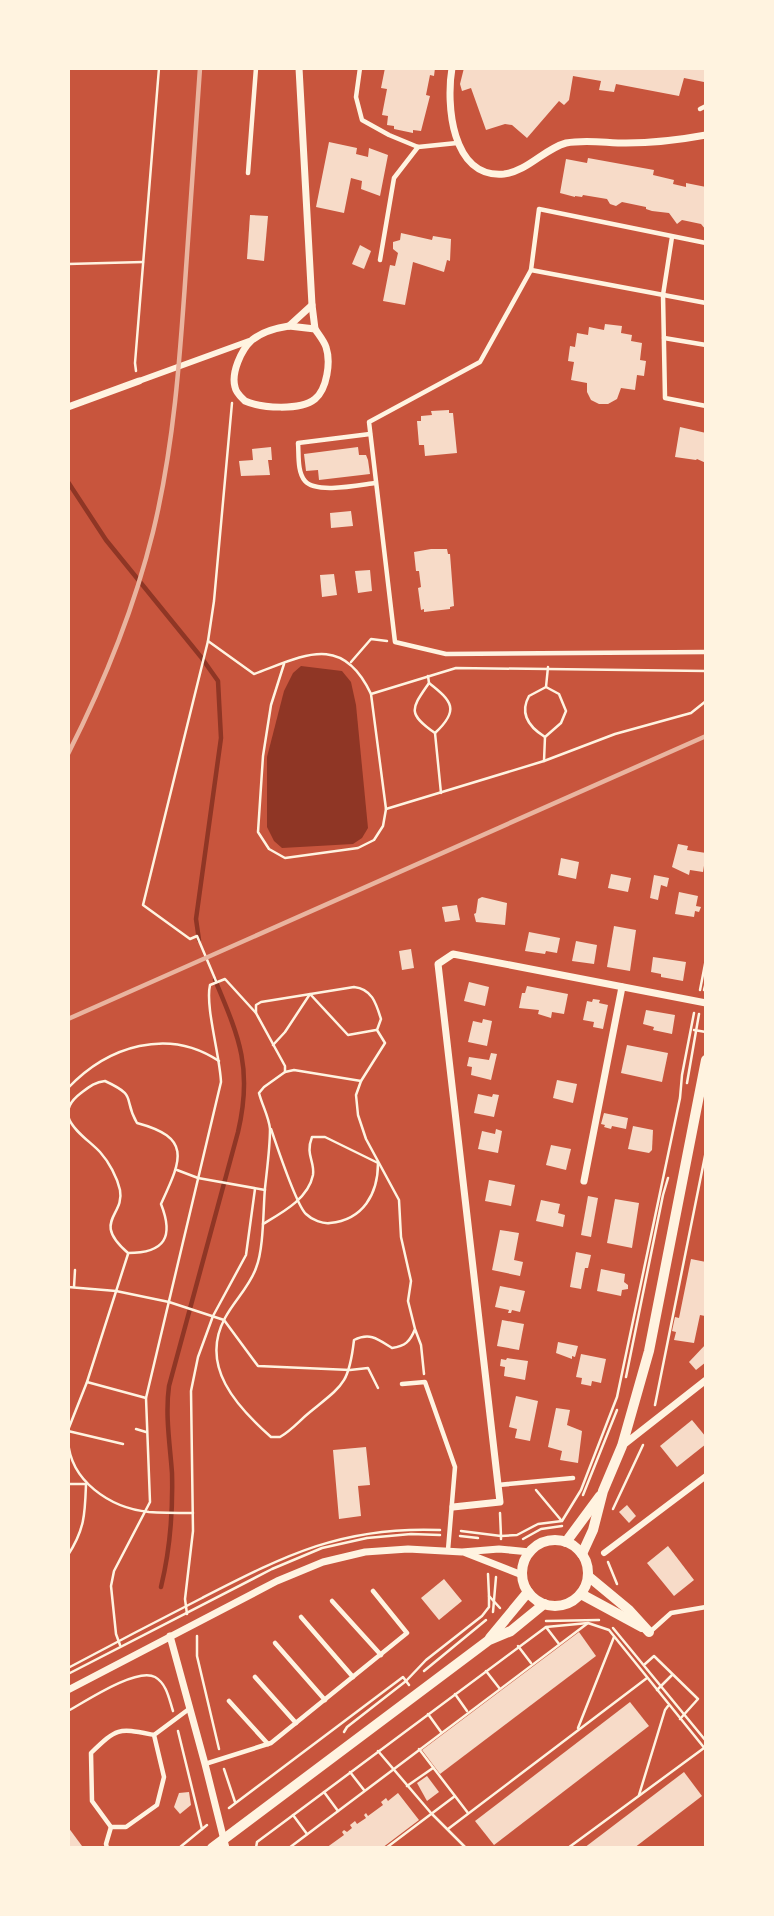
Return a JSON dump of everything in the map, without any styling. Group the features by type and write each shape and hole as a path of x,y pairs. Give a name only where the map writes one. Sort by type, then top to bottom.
{"street":[{"path":"251,341 236,367 234,386 245,401 272,407 305,404 320,394 329,361 326,345 315,329 312,305 299,68"},
{"path":"452,68 450,99 457,143 477,167 490,172 503,174 519,169 567,143 656,143 706,135"},
{"path":"289,326 312,305"},
{"path":"68,407 251,341 271,329 289,326 315,329"},
{"path":"453,1507 500,1502 438,964 453,954 702,1003"},
{"path":"584,1181 622,987"},
{"path":"582,1554 593,1530 603,1491 622,1446 649,1351 706,1060"},
{"path":"622,1446 706,1380"},
{"path":"604,1553 706,1476"},
{"path":"566,1542 603,1491"},
{"path":"553,1540 566,1542 582,1554 588,1576 580,1594 570,1602 557,1606 544,1604 528,1592 522,1575 524,1563 530,1552 540,1544 553,1540"},
{"path":"462,1552 492,1549 530,1552"},
{"path":"68,1690 277,1581 323,1562 375,1551 449,1550 462,1552 522,1575"},
{"path":"588,1576 629,1610 647,1631"},
{"path":"212,1848 224,1843 489,1640 528,1592"},
{"path":"580,1594 647,1631"},
{"path":"489,1640 511,1632 544,1604"},
{"path":"170,1636 224,1843"}],"lane":[{"path":"248,173 256,68"},
{"path":"360,68 356,97 362,120 418,147 457,143"},
{"path":"700,109 706,106"},
{"path":"380,260 394,178 418,147"},
{"path":"706,243 539,209 531,270 480,362 369,422 395,642 446,654 706,652"},
{"path":"672,237 663,295 664,398 706,406"},
{"path":"531,270 706,303"},
{"path":"664,338 706,345"},
{"path":"370,433 298,443 300,467 305,481 315,487 375,483"},
{"path":"402,1384 425,1382 454,1467 449,1550"},
{"path":"498,1485 573,1478"},
{"path":"205,1764 268,1744 408,1633 373,1591"},
{"path":"332,1601 381,1655"},
{"path":"647,1631 671,1613 706,1608"},
{"path":"301,1617 353,1677"},
{"path":"275,1643 325,1700"},
{"path":"254,1676 296,1723"},
{"path":"229,1701 268,1744"},
{"path":"107,1848 111,1827 92,1801 91,1753 112,1732 126,1729 154,1735 190,1709"},
{"path":"111,1827 126,1828 157,1805 164,1777 154,1735"}],"path":[{"path":"139,381 135,363 159,68"},
{"path":"68,264 144,262"},
{"path":"216,981 197,936 190,939 143,905 208,641 234,386"},
{"path":"351,662 371,639 395,642"},
{"path":"208,641 254,674 304,654 337,656 351,662 363,678 371,694 386,809 383,827 374,840 358,848 285,859 269,849 258,832 263,756 271,705 284,663"},
{"path":"371,694 456,667 706,671"},
{"path":"545,687 548,667"},
{"path":"428,676 429,682 448,698 451,708 449,718 435,733 441,793"},
{"path":"429,682 414,708 418,721 435,733"},
{"path":"545,687 529,696 525,711 529,725 545,737"},
{"path":"544,761 545,737 561,723 566,710 565,702 559,694 545,687"},
{"path":"386,809 544,761 615,734 691,713 706,701"},
{"path":"702,1003 706,959"},
{"path":"121,1646 116,1634 111,1586 114,1571 150,1502 146,1398 221,1082 210,985 225,979 256,1013 285,1066 285,1072"},
{"path":"562,1521 581,1490 617,1397 693,1030 706,982"},
{"path":"256,1013 256,1005 261,1002 354,986 363,988 376,1000 382,1019 377,1030"},
{"path":"310,994 348,1035 377,1030"},
{"path":"274,1045 310,994"},
{"path":"377,1030 385,1043 361,1081 356,1095 358,1115 366,1139 399,1199 401,1237 411,1281 408,1301 421,1345 425,1382"},
{"path":"693,1030 706,1032"},
{"path":"687,1088 693,1030"},
{"path":"68,1088 99,1063 126,1050 155,1043 175,1043 196,1048 220,1062"},
{"path":"361,1081 295,1070 285,1072 260,1093 270,1126 306,1214 323,1224 345,1222 362,1212 378,1174 378,1163"},
{"path":"104,1081 123,1089 130,1098 131,1113 137,1123 156,1128 172,1137 177,1149 177,1170 161,1204 169,1223 167,1237 146,1253 128,1253 112,1235 110,1220 118,1206 120,1193 109,1163 80,1136 69,1119 68,1110 77,1096 96,1082 104,1081"},
{"path":"270,1126 256,1268 224,1320 217,1342 218,1360 224,1382 234,1401 271,1437 281,1437 310,1411 327,1401 351,1370 354,1340 364,1335 374,1336 392,1348 403,1346 411,1339 415,1329"},
{"path":"262,1224 299,1201 313,1174 308,1147 312,1138 325,1136 378,1163"},
{"path":"177,1170 198,1178 265,1190"},
{"path":"575,1509 585,1492 621,1399 670,1172"},
{"path":"235,1803 221,1759 197,1656 198,1639 186,1613 193,1513 191,1391 198,1357 213,1316 246,1255 255,1189"},
{"path":"123,1444 68,1430 87,1382 128,1253"},
{"path":"74,1287 75,1270"},
{"path":"68,1286 116,1291 169,1302 224,1320 258,1366 351,1370 368,1368 379,1388"},
{"path":"87,1382 146,1398"},
{"path":"136,1429 147,1432"},
{"path":"68,1440 75,1467 86,1484 119,1504 146,1512 193,1513"},
{"path":"530,1482 562,1521"},
{"path":"68,1484 86,1484"},
{"path":"68,1555 78,1539 85,1519 86,1484"},
{"path":"500,1502 501,1538"},
{"path":"492,1549 494,1539 517,1535 538,1524 562,1521"},
{"path":"501,1538 521,1540 541,1529 561,1527 568,1522"},
{"path":"340,1738 347,1727 406,1682 426,1660 482,1616 489,1607 493,1564"},
{"path":"423,1672 493,1612 493,1564"},
{"path":"489,1596 508,1616"},
{"path":"540,1623 587,1618 603,1621"},
{"path":"289,1848 588,1623"},
{"path":"256,1848 257,1842 292,1815 546,1627 588,1623 604,1628 614,1637 705,1749 568,1848"},
{"path":"610,1625 706,1741"},
{"path":"546,1627 559,1644"},
{"path":"578,1730 614,1637"},
{"path":"518,1646 532,1664"},
{"path":"639,1668 654,1656 698,1699 680,1719"},
{"path":"486,1671 500,1689"},
{"path":"68,1711 136,1675 157,1678 166,1688 202,1829 179,1848"},
{"path":"657,1690 671,1675"},
{"path":"218,1817 403,1677 409,1686 416,1680"},
{"path":"448,1829 647,1678"},
{"path":"455,1694 468,1713"},
{"path":"639,1796 665,1710 669,1705"},
{"path":"428,1714 441,1732"},
{"path":"419,1749 468,1814"},
{"path":"378,1751 431,1813 466,1848"},
{"path":"407,1786 433,1767"},
{"path":"350,1772 364,1790"},
{"path":"324,1792 338,1811"},
{"path":"386,1848 455,1796"},
{"path":"292,1815 307,1834"}],"shaded area":[{"path":"301,666 342,671 351,682 356,705 368,828 362,838 353,844 282,848 274,841 267,827 267,757 284,691 293,673"}],"building":[{"path":"385,68 435,68 434,76 430,75 426,95 430,96 421,131 413,130 413,133 387,125 388,116 382,115 387,89 381,88"},
{"path":"464,68 706,68 706,74 704,82 684,78 679,96 616,84 614,92 599,90 601,81 573,76 569,100 564,105 559,101 527,138 512,125 505,124 486,130 471,88 462,91 460,84"},
{"path":"329,142 357,148 356,154 368,157 369,148 388,155 380,196 361,189 362,181 351,178 344,213 316,207"},
{"path":"588,158 654,170 653,175 674,180 673,184 686,187 686,183 706,187 706,230 701,224 682,220 677,224 669,213 652,211 646,207 622,202 616,206 610,204 607,199 560,193 566,159 587,163"},
{"path":"250,215 268,216 264,261 247,259"},
{"path":"401,233 432,240 433,236 451,239 450,261 447,260 444,272 413,262 405,305 383,301 390,265 395,266 398,253 393,249 393,242 400,240"},
{"path":"360,245 371,251 364,269 352,264"},
{"path":"605,324 622,326 621,333 632,335 631,341 642,343 640,360 646,361 644,376 637,375 635,390 621,388 617,399 608,404 599,404 591,400 587,383 571,380 574,362 568,361 570,346 575,347 577,333 588,335 589,327 604,330"},
{"path":"449,410 449,413 453,413 457,453 425,456 424,445 419,445 417,421 421,421 421,416 432,415 431,411"},
{"path":"680,427 706,433 706,463 697,459 675,457"},
{"path":"271,447 272,460 268,460 270,475 241,476 239,461 253,460 252,449"},
{"path":"358,447 359,455 366,455 370,474 319,480 318,470 306,471 304,454"},
{"path":"351,511 353,526 331,528 330,513"},
{"path":"447,549 450,554 454,606 450,609 424,612 424,609 421,610 418,588 421,587 414,552"},
{"path":"370,570 372,591 358,593 355,571"},
{"path":"334,574 337,595 322,597 320,575"},
{"path":"678,844 688,846 687,850 706,853 703,872 690,870 689,875 672,867"},
{"path":"561,858 579,862 576,879 558,875"},
{"path":"611,874 631,878 628,892 608,888"},
{"path":"654,875 669,878 667,887 661,885 658,900 650,898"},
{"path":"679,892 698,896 696,906 701,907 699,912 695,911 694,917 675,914"},
{"path":"482,897 507,903 505,925 476,922 474,914 478,899"},
{"path":"457,905 460,920 445,922 442,907"},
{"path":"614,926 636,930 630,971 607,967"},
{"path":"529,932 560,938 557,953 525,951"},
{"path":"576,941 597,945 594,964 572,961"},
{"path":"411,949 414,968 402,970 399,951"},
{"path":"653,957 686,962 683,981 661,977 661,974 651,972"},
{"path":"469,982 489,987 485,1006 464,1001"},
{"path":"527,986 568,994 564,1014 552,1012 551,1018 538,1014 539,1010 519,1008 522,993 525,993"},
{"path":"593,999 608,1005 603,1029 593,1027 594,1022 583,1020 587,1001 592,1002"},
{"path":"646,1010 675,1015 672,1034 653,1030 654,1027 643,1024"},
{"path":"483,1019 492,1021 487,1046 468,1042 473,1021 482,1023"},
{"path":"627,1045 668,1053 662,1082 621,1073"},
{"path":"491,1053 497,1054 491,1080 471,1075 472,1067 467,1066 469,1057 489,1060"},
{"path":"557,1080 577,1084 573,1103 553,1098"},
{"path":"478,1094 492,1097 493,1094 499,1095 494,1117 474,1113"},
{"path":"604,1113 628,1118 626,1129 604,1127 605,1125 601,1124"},
{"path":"633,1126 653,1130 652,1150 649,1153 628,1149"},
{"path":"496,1129 502,1131 498,1153 478,1149 482,1131 495,1134"},
{"path":"551,1145 571,1149 566,1170 546,1165"},
{"path":"489,1180 515,1185 511,1206 485,1201"},
{"path":"588,1196 598,1198 591,1237 581,1235"},
{"path":"615,1199 639,1203 632,1248 607,1243"},
{"path":"541,1200 560,1204 558,1213 565,1215 563,1227 536,1221"},
{"path":"500,1230 519,1233 514,1260 523,1262 520,1276 492,1270"},
{"path":"576,1252 591,1255 581,1289 570,1287"},
{"path":"691,1259 706,1262 706,1312 705,1316 700,1315 694,1343 674,1340 676,1332 672,1331 675,1317 679,1318"},
{"path":"601,1269 625,1274 624,1282 628,1289 622,1290 621,1296 597,1291"},
{"path":"500,1286 525,1291 520,1312 512,1310 508,1313 509,1310 495,1307"},
{"path":"502,1320 524,1324 519,1350 497,1346"},
{"path":"558,1342 578,1346 575,1357 572,1356 572,1359 556,1353"},
{"path":"706,1344 706,1362 696,1370 689,1362"},
{"path":"581,1354 606,1359 601,1383 592,1381 591,1386 581,1384 582,1378 576,1377"},
{"path":"501,1359 528,1361 525,1380 504,1376 505,1367 500,1366"},
{"path":"516,1396 538,1401 530,1441 515,1438 517,1429 509,1427"},
{"path":"556,1408 570,1410 567,1425 582,1431 578,1463 560,1460 562,1451 548,1447"},
{"path":"692,1420 706,1437 706,1444 677,1467 660,1446"},
{"path":"366,1447 370,1485 358,1486 361,1516 339,1519 333,1450"},
{"path":"627,1505 636,1516 629,1523 619,1512"},
{"path":"668,1546 694,1580 674,1596 647,1563"},
{"path":"444,1579 462,1601 439,1620 421,1598"},
{"path":"579,1632 596,1656 440,1774 422,1750"},
{"path":"630,1702 649,1726 494,1845 475,1821"},
{"path":"684,1772 702,1796 634,1848 584,1848"},
{"path":"427,1776 439,1792 427,1801 417,1783"},
{"path":"189,1792 191,1805 180,1814 174,1807 179,1793"},
{"path":"398,1793 419,1820 382,1848 326,1848 344,1835 344,1830 347,1832 352,1828 350,1825 355,1821 357,1824 366,1818 366,1813 368,1816 383,1805 381,1802 386,1798 388,1801"},
{"path":"68,1827 82,1846 80,1848 68,1848"}],"waterway":[{"path":"68,482 106,540 218,681 221,738 196,919 199,940"},
{"path":"161,1587 169,1545 172,1502 169,1386 238,1132 244,1089 244,1071 237,1036 215,980"}],"railway":[{"path":"68,754 106,673 127,617 145,561 160,500 178,368 200,68"},
{"path":"68,1019 706,736"}]}
